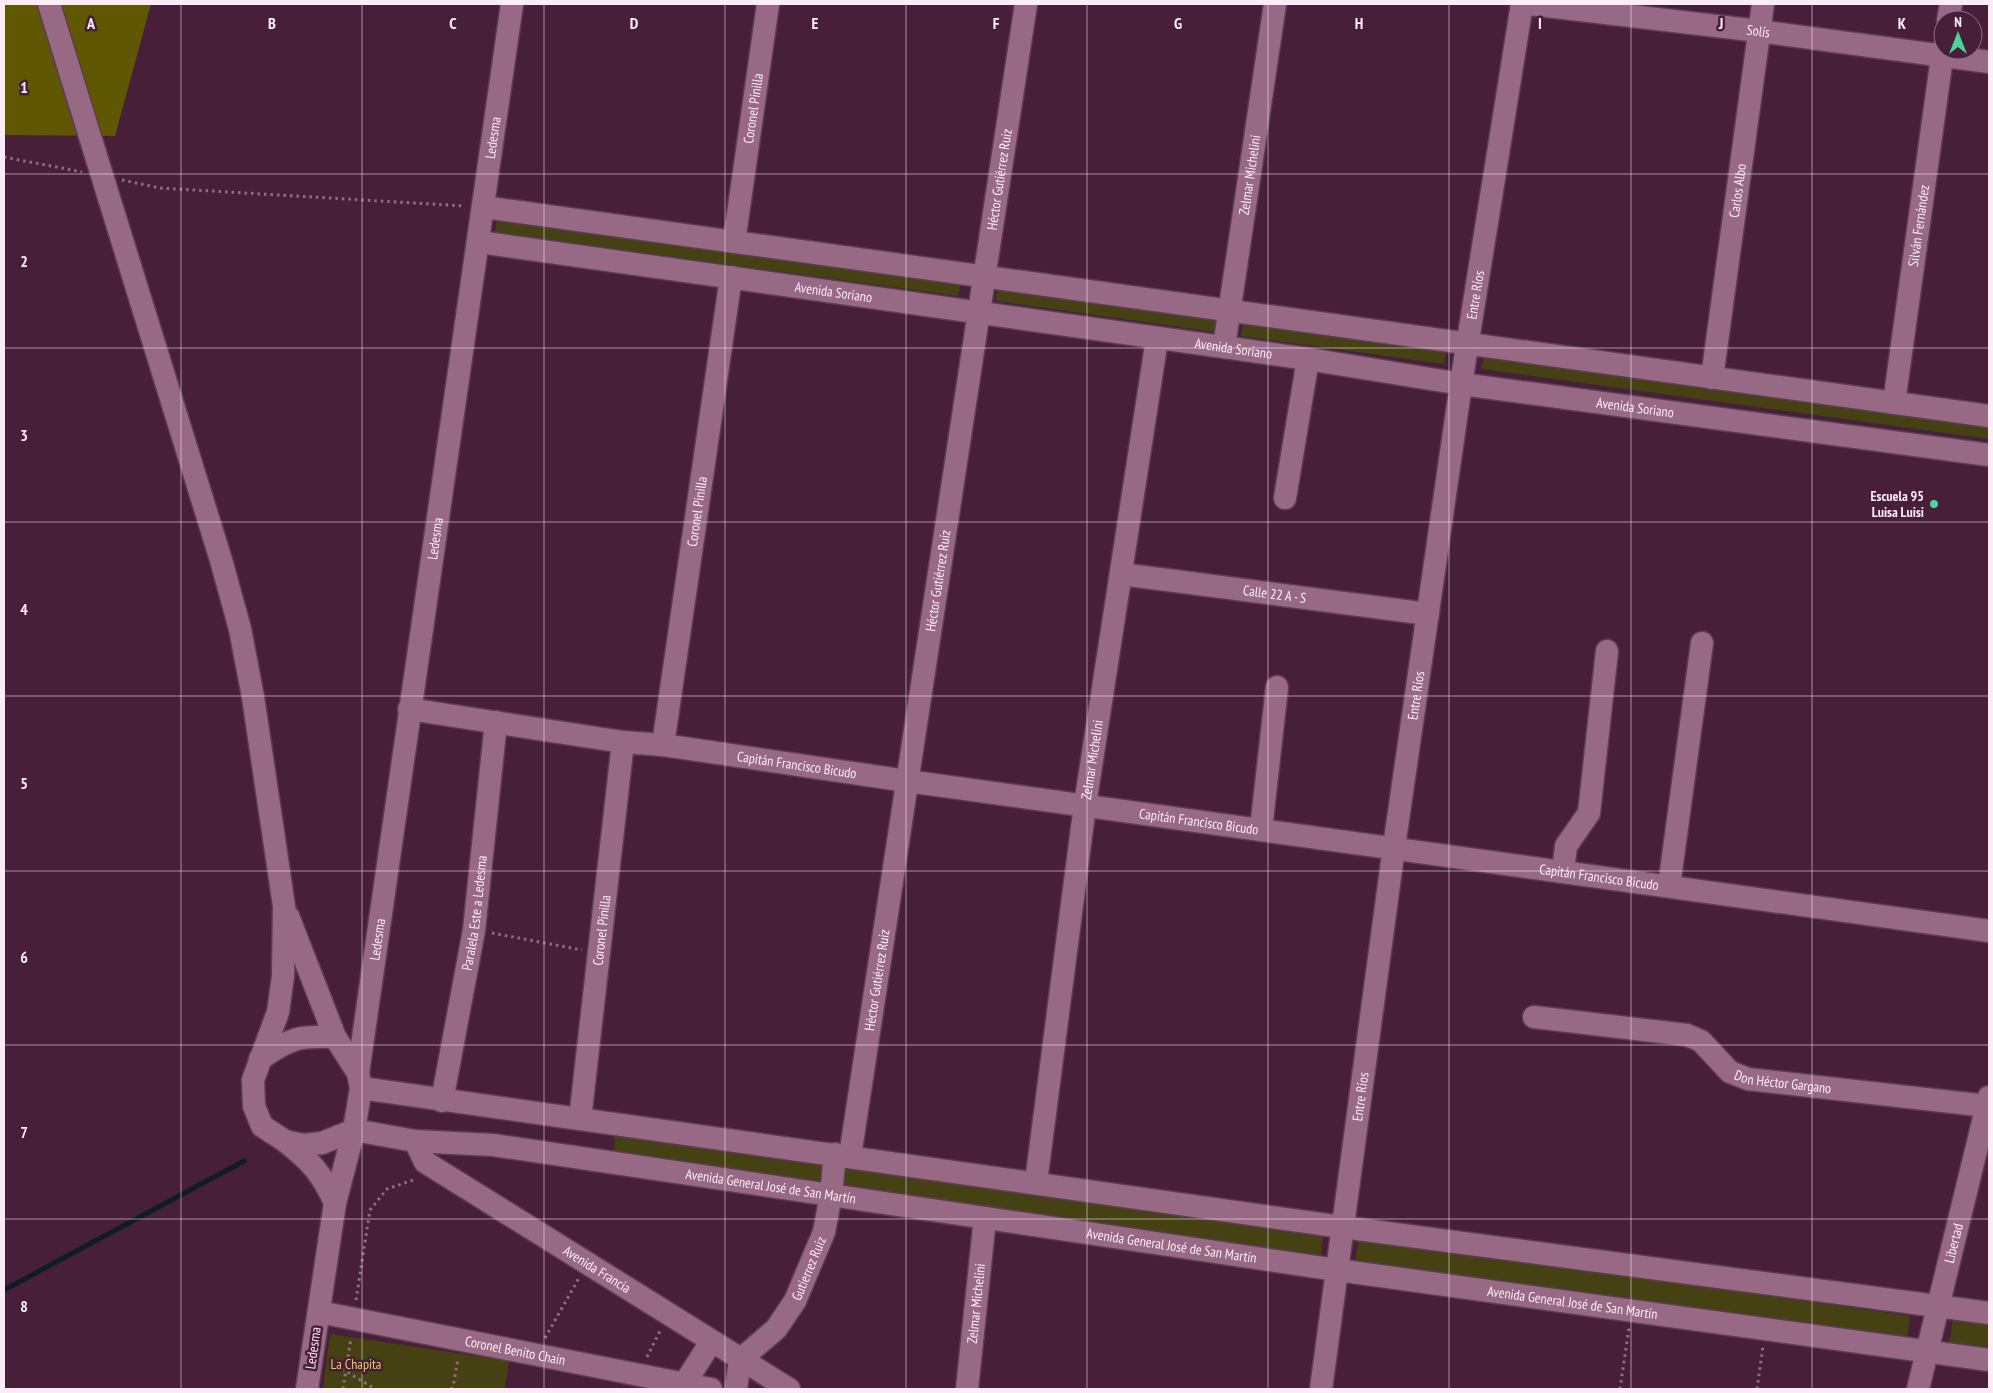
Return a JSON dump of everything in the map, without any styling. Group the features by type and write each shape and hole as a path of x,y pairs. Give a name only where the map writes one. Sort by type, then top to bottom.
{"street":[{"path":"49,4 218,551 240,629 253,697 284,906 283,976 278,1012 253,1080 254,1106 262,1126 306,1159 325,1180 335,1203"},
{"name":"Ledesma","path":"359,1080 366,1014 409,709 479,242 512,4"},
{"name":"Coronel Pinilla","path":"734,242 768,4"},
{"name":"Héctor Gutiérrez Ruiz","path":"843,1156 907,781 1026,4"},
{"name":"Zelmar Michelini","path":"1224,348 1275,4"},
{"name":"Entre Ríos","path":"1321,1389 1394,847 1461,384 1522,4"},
{"name":"Solís","path":"1529,4 1933,52"},
{"name":"Carlos Albo","path":"1712,378 1763,4"},
{"name":"Silván Fernández","path":"1894,403 1942,60"},
{"path":"483,207 1989,416"},
{"name":"Avenida Soriano","path":"479,242 1308,359 1461,384 1989,455"},
{"name":"Coronel Pinilla","path":"663,745 731,277"},
{"name":"Zelmar Michelini","path":"1036,1182 1085,805 1157,339"},
{"path":"1285,498 1308,359"},
{"name":"Calle 22 A - S","path":"1121,574 1428,614"},
{"path":"1669,886 1702,643"},
{"path":"1564,871 1566,846 1589,813 1607,651"},
{"path":"1261,829 1277,687"},
{"name":"Capitán Francisco Bicudo","path":"409,709 623,742 663,745 907,781 1989,931"},
{"name":"Paralela Este a Ledesma","path":"442,1101 474,930 496,722"},
{"name":"Coronel Pinilla","path":"580,1119 623,742"},
{"path":"284,906 332,1030 359,1080 354,1130 322,1143 303,1145 284,1141"},
{"path":"260,1059 286,1041 332,1030 366,1014"},
{"name":"Don Héctor Gargano","path":"1534,1017 1687,1035 1701,1041 1730,1072 1748,1079 1988,1101"},
{"path":"359,1080 442,1101 1989,1314"},
{"name":"Libertad","path":"1918,1389 1988,1101"},
{"name":"Ledesma","path":"307,1389 335,1203 354,1130"},
{"name":"Avenida General José de San Martín","path":"354,1130 415,1141 493,1145 1337,1270 1989,1360"},
{"name":"Avenida Francia","path":"415,1141 426,1162 788,1389"},
{"name":"Gutierrez Ruiz","path":"740,1360 776,1328 795,1301 824,1232 831,1195 843,1156"},
{"name":"Zelmar Michelini","path":"967,1389 985,1218"},
{"name":"Coronel Benito Chain","path":"319,1312 637,1375 682,1387 711,1389"},
{"path":"682,1387 711,1342"},
{"path":"736,1389 740,1360"}],"path":[{"path":"4,157 160,188 483,207"},
{"path":"474,930 599,953"},
{"path":"343,1389 370,1210 388,1189 414,1178 422,1183"},
{"path":"536,1355 581,1276 573,1271"},
{"path":"1620,1389 1632,1310"},
{"path":"637,1375 664,1324"},
{"path":"1756,1389 1766,1328"},
{"path":"453,1388 461,1340"},
{"path":"313,1351 375,1389"}],"green space":[{"path":"497,218 961,282 958,296 495,232"},
{"path":"997,287 1217,317 1215,332 996,301"},
{"path":"1243,321 1446,349 1444,364 1241,336"},
{"path":"1484,354 1989,424 1989,439 1482,369"},
{"path":"615,1135 1323,1233 1321,1258 614,1158"},
{"path":"1359,1238 1910,1316 1907,1340 1355,1262"},
{"path":"1953,1319 1989,1324 1989,1351 1949,1345"},
{"name":"La Chapita","path":"330,1334 509,1361 505,1389 323,1389"}],"shaded area":[{"path":"4,4 151,4 115,136 4,135"}],"waterway":[{"path":"4,1290 244,1161"}],"place":[{"name":"Escuela 95 Luisa Luisi","path":"1934,504"}]}
